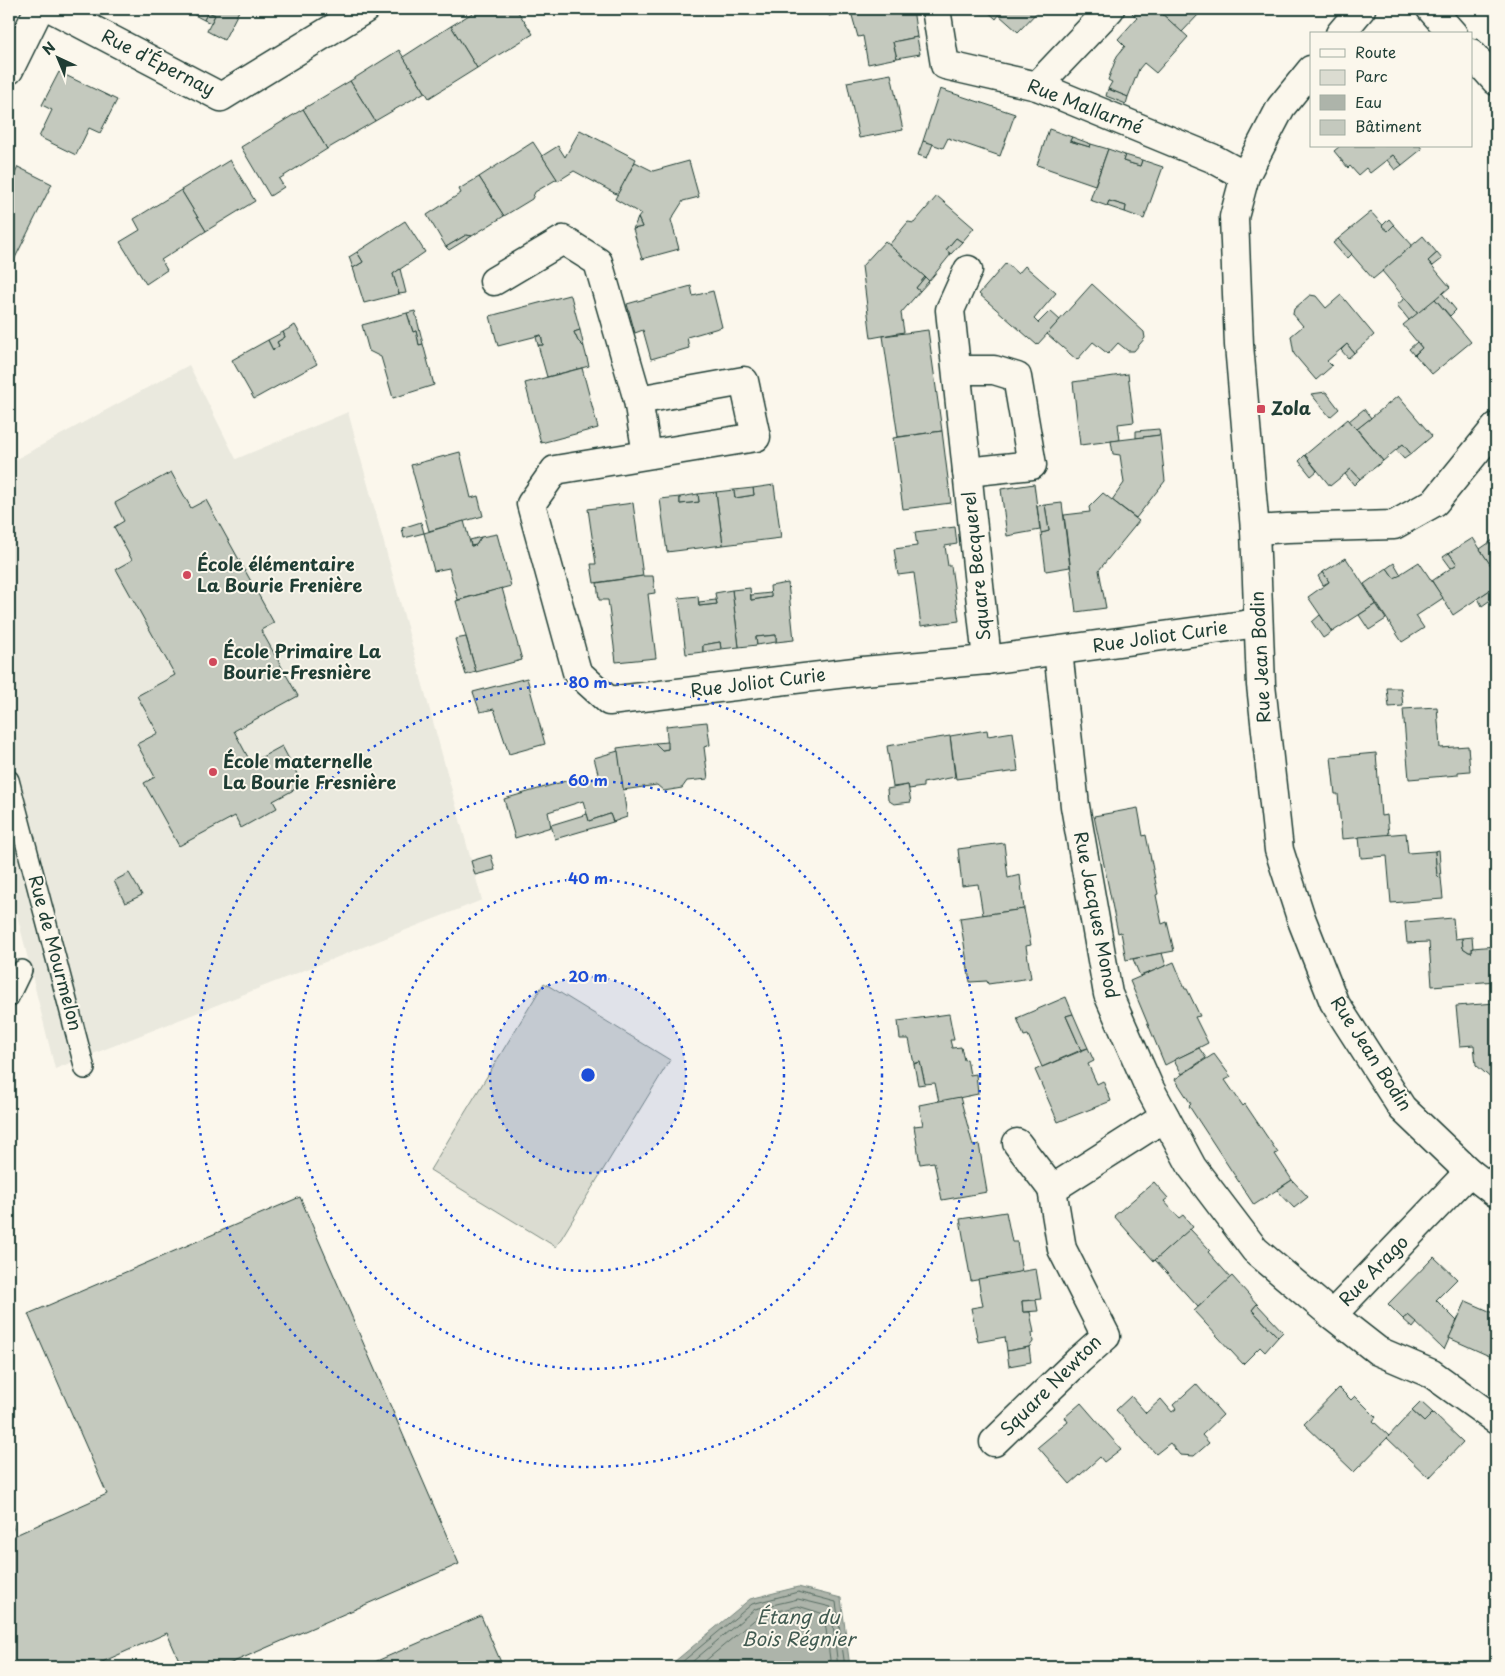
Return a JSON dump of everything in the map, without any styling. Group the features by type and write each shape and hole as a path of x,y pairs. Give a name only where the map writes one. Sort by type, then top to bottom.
{"street":[{"path":"9,70 39,9"},
{"name":"Rue d’Épernay","path":"53,9 221,97 365,9"},
{"name":"Rue Mallarmé","path":"936,9 945,65 1037,86 1212,158 1245,176"},
{"path":"1037,86 1110,9"},
{"path":"1342,32 1361,9"},
{"path":"1430,9 1451,32"},
{"path":"1472,54 1496,81"},
{"name":"Rue Jean Bodin","path":"1310,71 1281,107 1245,176 1234,217 1239,345 1255,530 1261,685 1279,850 1301,918 1334,1002 1402,1108 1469,1172 1496,1193"},
{"path":"494,281 563,240 598,262 638,400 647,454"},
{"name":"Square Becquerel","path":"968,270 950,310 987,660"},
{"name":"Square Becquerel","path":"957,370 994,370 1017,377 1032,465 968,472"},
{"name":"Rue Joliot Curie","path":"638,400 744,381 756,437 554,470 531,504 577,672 609,701 863,671 987,660 1258,623"},
{"path":"1255,530 1394,525 1435,502 1496,427"},
{"name":"Rue Jacques Monod","path":"1058,651 1075,806 1108,994 1149,1087 1192,1167 1255,1250 1332,1315"},
{"path":"1052,1189 1165,1116"},
{"name":"Square Newton","path":"994,1442 1078,1360 1106,1336 1062,1249 1052,1189 1017,1143"},
{"name":"Rue Arago","path":"1469,1172 1332,1315 1378,1351 1432,1374 1496,1420"}],"lane":[{"name":"Rue de Mourmelon","path":"9,780 85,1068"},
{"path":"9,997 22,970"}],"shaded area":[{"name":"École Primaire La Bourie-Fresnière","path":"189,365 236,459 348,412 482,900 55,1069 9,882 9,463"}],"green space":[{"path":"544,983 670,1060 556,1247 430,1170"}],"water":[{"name":"Étang du Bois Régnier","path":"798,1587 841,1598 850,1667 668,1667 750,1599"}],"building":[{"path":"183,9 240,9 224,40 207,31 215,15 208,12 204,20"},
{"path":"479,9 516,9 533,34 477,68 451,26"},
{"path":"827,9 913,9 917,37 893,42 897,58 868,64 863,36 858,37 851,12 829,16"},
{"path":"985,9 1040,9 1018,32 999,15 996,19"},
{"path":"1132,9 1157,9 1188,37 1156,73 1144,63 1139,69 1128,97 1108,89 1112,82 1108,80 1117,56 1125,46 1118,39 1137,18 1130,11"},
{"path":"1157,9 1196,9 1199,14 1182,32"},
{"path":"208,12 215,15 211,23 204,20"},
{"path":"451,26 477,68 429,98 403,57"},
{"path":"917,37 920,54 897,58 893,42"},
{"path":"399,50 425,92 375,121 350,81"},
{"path":"59,72 117,100 100,133 89,128 76,155 39,137 52,110 42,105"},
{"path":"891,74 903,130 859,138 847,82"},
{"path":"350,81 375,121 327,149 303,109"},
{"path":"940,89 1015,114 1000,156 948,138 943,148 923,141"},
{"path":"1108,89 1128,97 1126,104 1106,96"},
{"path":"303,109 327,149 279,179 284,187 270,196 241,147"},
{"path":"1049,129 1072,137 1070,141 1090,147 1091,144 1108,149 1095,185 1037,165"},
{"path":"580,130 636,159 618,195 574,171 558,181 542,156 558,146 565,157"},
{"path":"1072,137 1091,144 1090,147 1070,141"},
{"path":"923,141 933,144 927,158 918,155"},
{"path":"533,142 557,179 535,192 532,199 504,216 479,177"},
{"path":"1338,148 1422,149 1402,165 1393,155 1370,173 1366,168 1358,175 1350,166 1348,168 1334,151"},
{"path":"1108,149 1125,155 1123,161 1140,166 1142,160 1163,167 1144,219 1125,212 1126,206 1109,201 1107,206 1090,200"},
{"path":"1125,155 1142,160 1140,166 1123,161"},
{"path":"1393,155 1402,165 1395,170 1387,160"},
{"path":"230,160 255,201 206,231 181,190"},
{"path":"689,161 699,197 683,201 671,220 679,249 642,259 633,229 642,227 638,218 641,214 615,199 635,162 653,171"},
{"path":"18,167 52,184 12,264 9,263 9,186"},
{"path":"479,177 504,216 472,236 466,235 446,247 427,215 461,193 459,189"},
{"path":"181,190 206,231 161,260 167,270 146,284 120,242 140,230 134,219"},
{"path":"937,196 974,228 962,242 956,238 946,250 951,254 929,281 889,245 908,222 914,223"},
{"path":"1109,201 1126,206 1125,212 1107,206"},
{"path":"1371,212 1388,231 1394,225 1413,246 1373,279 1338,239"},
{"path":"638,218 642,227 633,229"},
{"path":"1389,219 1394,225 1388,231 1382,226"},
{"path":"405,221 425,252 393,274 399,294 364,303 353,268 363,262 357,252"},
{"path":"466,235 472,236 449,250 446,247"},
{"path":"1423,236 1437,253 1428,261 1450,287 1418,314 1382,271"},
{"path":"956,238 962,242 951,254 946,250"},
{"path":"1338,239 1352,254 1347,259 1333,243"},
{"path":"885,241 925,277 916,288 920,291 901,313 904,332 871,338 862,266"},
{"path":"357,252 363,262 353,268 349,257"},
{"path":"1437,253 1442,259 1433,266 1428,261"},
{"path":"1006,263 1018,274 1025,266 1056,293 1034,319 1038,323 1050,311 1060,320 1037,345 979,294"},
{"path":"400,269 406,293 399,294 393,274"},
{"path":"925,277 929,281 920,291 916,288"},
{"path":"1092,284 1144,332 1145,338 1134,351 1128,351 1118,343 1108,354 1093,342 1077,360 1047,334"},
{"path":"691,286 693,296 713,291 722,327 687,337 689,348 651,359 643,330 635,333 627,304"},
{"path":"1442,293 1456,310 1450,316 1435,299"},
{"path":"1310,295 1316,296 1326,308 1341,295 1374,335 1354,353 1347,344 1327,361 1332,366 1316,380 1294,354 1291,336 1303,326 1293,314 1294,309"},
{"path":"571,296 580,330 574,332 578,341 584,347 589,366 547,377 538,345 543,345 541,335 498,346 490,316"},
{"path":"1405,298 1418,314 1409,320 1397,305"},
{"path":"1435,299 1471,342 1432,374 1415,355 1422,348 1403,325"},
{"path":"415,311 423,344 419,345 416,331 413,332 407,313"},
{"path":"407,313 413,332 416,331 419,345 423,344 434,385 393,398 381,357 369,351 362,325"},
{"path":"295,325 317,364 254,399 232,360 268,340 273,350 279,346 277,342 285,337 283,332"},
{"path":"580,330 584,347 578,341 574,332"},
{"path":"928,330 942,431 898,437 883,336"},
{"path":"283,332 285,337 277,342 279,346 273,350 268,340"},
{"path":"541,335 543,345 538,345 536,337"},
{"path":"1417,342 1422,348 1414,355 1409,349"},
{"path":"1347,344 1354,353 1348,358 1341,350"},
{"path":"582,368 598,428 541,443 525,383"},
{"path":"1128,374 1134,422 1118,424 1120,440 1080,445 1073,382"},
{"path":"1326,392 1339,409 1330,417 1311,394"},
{"path":"1398,396 1432,436 1411,454 1403,444 1383,461 1357,429"},
{"path":"1364,409 1371,418 1357,429 1349,421"},
{"path":"1348,419 1383,461 1360,479 1351,469 1330,486 1305,455"},
{"path":"1159,429 1160,435 1136,438 1136,431"},
{"path":"942,431 951,503 903,509 893,438"},
{"path":"1160,435 1165,481 1136,518 1112,500 1124,483 1120,455 1113,454 1111,441"},
{"path":"1403,444 1411,454 1404,459 1396,450"},
{"path":"460,452 471,498 478,496 483,516 429,531 411,465"},
{"path":"1305,455 1317,471 1311,476 1299,461"},
{"path":"1351,469 1360,479 1354,485 1345,474"},
{"path":"171,472 191,508 206,500 274,623 261,630 298,696 234,731 251,763 282,746 303,785 273,801 277,808 241,828 235,816 179,846 144,783 155,777 137,744 158,733 137,696 175,675 116,569 132,560 114,527 124,521 115,503"},
{"path":"1034,484 1040,530 1007,536 1001,489"},
{"path":"774,485 781,538 723,545 716,492 734,490 735,498 754,495 753,488"},
{"path":"753,488 754,495 735,498 734,490"},
{"path":"716,492 723,545 667,552 660,499 680,497 680,504 699,502 698,494"},
{"path":"1103,493 1139,521 1099,570 1106,608 1076,612 1064,515 1090,512 1089,507"},
{"path":"698,494 699,502 680,504 680,497"},
{"path":"633,503 643,576 594,583 591,564 596,564 588,509"},
{"path":"1062,503 1070,567 1046,571 1041,533 1049,531 1045,505"},
{"path":"1045,505 1049,531 1041,533 1037,506"},
{"path":"464,521 471,546 476,545 481,537 497,534 511,586 458,600 449,568 434,571 424,533"},
{"path":"421,522 424,533 404,538 402,528"},
{"path":"955,527 957,544 945,546 948,566 951,566 959,621 921,626 914,573 898,575 894,549 917,546 915,532"},
{"path":"481,537 476,545 471,546 470,540"},
{"path":"1473,538 1496,573 1496,586 1453,615 1432,581 1457,564 1449,553"},
{"path":"1496,538 1496,573 1480,549"},
{"path":"1449,553 1457,564 1451,568 1443,557"},
{"path":"1346,558 1376,604 1332,632 1308,597 1329,582 1323,572"},
{"path":"1419,562 1443,598 1416,616 1424,628 1402,642 1364,584 1387,568 1394,578"},
{"path":"1394,563 1401,575 1394,578 1387,568"},
{"path":"1323,572 1329,582 1323,585 1318,576"},
{"path":"653,576 655,593 648,594 656,658 616,662 608,600 599,600 597,583"},
{"path":"788,583 794,640 776,642 776,635 756,637 757,645 739,647 732,590 750,588 751,600 771,597 770,586"},
{"path":"1496,586 1496,596 1482,606 1478,598"},
{"path":"502,588 522,660 476,672 456,601"},
{"path":"732,590 739,647 721,649 720,642 703,645 703,652 686,654 679,598 698,596 699,606 717,604 715,593"},
{"path":"771,593 771,597 751,600 751,595"},
{"path":"716,600 717,604 699,606 699,602"},
{"path":"1376,604 1386,619 1369,630 1359,615"},
{"path":"1320,615 1332,632 1323,638 1312,622"},
{"path":"776,635 776,642 757,645 756,637"},
{"path":"466,637 476,672 466,675 455,639"},
{"path":"720,642 721,649 703,652 703,645"},
{"path":"527,678 545,744 509,754 494,709 480,712 473,692"},
{"path":"1387,688 1401,688 1403,706 1389,707"},
{"path":"1437,707 1440,748 1468,746 1470,771 1458,772 1458,775 1409,779 1403,709"},
{"path":"707,722 710,745 704,747 708,779 687,781 682,788 664,791 657,785 623,790 617,748 655,743 662,750 668,749 666,726"},
{"path":"987,730 988,736 1013,732 1018,771 956,779 950,736"},
{"path":"950,736 955,777 923,783 923,787 909,789 908,785 893,787 887,746"},
{"path":"668,742 668,749 662,750 655,743"},
{"path":"618,751 627,817 613,822 610,814 589,821 583,801 548,812 551,827 515,838 504,799 569,780 570,785 599,777 594,758"},
{"path":"1376,753 1381,816 1387,815 1389,835 1342,839 1338,794 1335,794 1331,757"},
{"path":"583,777 584,782 570,785 569,780"},
{"path":"908,785 911,802 894,804 888,800 887,789"},
{"path":"1138,808 1143,836 1146,835 1162,924 1167,922 1174,951 1126,960 1121,932 1118,933 1094,816"},
{"path":"587,814 589,821 610,814 613,822 555,839 551,825"},
{"path":"1406,833 1408,853 1435,851 1437,875 1441,878 1443,899 1391,903 1387,856 1361,858 1359,837"},
{"path":"1004,843 1008,878 1020,875 1024,909 983,915 978,884 962,886 958,849"},
{"path":"1439,850 1441,878 1437,875 1435,851"},
{"path":"491,855 495,870 475,875 471,861"},
{"path":"129,873 142,895 125,903 114,881"},
{"path":"9,893 13,912 9,913"},
{"path":"1024,909 1031,945 1026,946 1031,978 988,984 987,981 970,982 960,918"},
{"path":"1453,918 1455,939 1462,938 1463,948 1469,952 1472,952 1472,948 1496,946 1496,981 1432,986 1429,942 1407,943 1405,922"},
{"path":"1472,937 1473,948 1472,952 1469,952 1463,948 1462,938"},
{"path":"1162,953 1166,966 1140,976 1133,959"},
{"path":"1174,962 1185,989 1187,989 1200,1016 1195,1017 1208,1043 1165,1065 1130,981"},
{"path":"1066,997 1073,1014 1066,1016 1081,1050 1042,1067 1028,1035 1024,1036 1017,1018"},
{"path":"1496,1003 1496,1080 1494,1081 1476,1065 1474,1045 1460,1046 1456,1006"},
{"path":"949,1014 954,1040 950,1040 952,1048 961,1047 964,1060 967,1059 970,1075 976,1074 978,1094 939,1102 935,1083 925,1084 920,1062 914,1064 909,1039 900,1039 898,1021"},
{"path":"1073,1014 1088,1048 1081,1050 1066,1016"},
{"path":"1088,1048 1094,1061 1088,1064 1097,1084 1103,1081 1111,1101 1058,1122 1035,1070"},
{"path":"1199,1048 1206,1058 1182,1074 1174,1060"},
{"path":"1214,1054 1231,1077 1225,1080 1243,1106 1245,1104 1278,1153 1275,1154 1292,1180 1254,1205 1189,1106 1191,1104 1175,1079"},
{"path":"920,1062 925,1084 918,1085 914,1064"},
{"path":"960,1097 973,1146 979,1144 987,1192 942,1200 934,1162 920,1164 914,1126 923,1125 919,1105"},
{"path":"1292,1180 1308,1197 1294,1208 1277,1190"},
{"path":"1154,1182 1168,1198 1164,1201 1179,1218 1183,1215 1193,1227 1154,1261 1114,1216"},
{"path":"300,1197 459,1564 222,1667 182,1667 167,1633 91,1667 9,1667 9,1538 107,1494 28,1314"},
{"path":"1006,1212 1012,1242 1017,1242 1022,1272 971,1281 960,1219"},
{"path":"1190,1229 1210,1250 1208,1252 1231,1278 1198,1307 1155,1260"},
{"path":"1434,1257 1457,1279 1436,1300 1457,1321 1444,1350 1408,1315 1403,1319 1388,1304"},
{"path":"1036,1269 1041,1299 1022,1301 1023,1312 1030,1312 1034,1333 1032,1333 1033,1342 1029,1347 1007,1351 1005,1337 978,1342 971,1308 983,1306 978,1279"},
{"path":"1232,1276 1257,1304 1252,1310 1278,1337 1265,1352 1260,1347 1243,1364 1194,1311"},
{"path":"1036,1300 1038,1311 1023,1312 1022,1301"},
{"path":"1466,1301 1496,1314 1496,1359 1449,1338"},
{"path":"1257,1304 1283,1332 1278,1337 1252,1310"},
{"path":"1408,1315 1417,1323 1413,1328 1403,1319"},
{"path":"1029,1347 1031,1362 1009,1366 1007,1351"},
{"path":"1196,1384 1223,1415 1202,1435 1209,1443 1194,1456 1180,1455 1170,1443 1156,1454 1116,1410 1131,1396 1146,1413 1161,1399 1172,1412 1176,1409 1173,1405"},
{"path":"1339,1388 1351,1400 1355,1396 1376,1417 1373,1421 1389,1436 1354,1472 1304,1424"},
{"path":"1421,1402 1433,1413 1424,1422 1412,1411"},
{"path":"1081,1403 1121,1449 1104,1462 1100,1457 1070,1484 1038,1447 1068,1422 1065,1417"},
{"path":"1412,1411 1424,1422 1433,1413 1463,1442 1429,1478 1387,1438"},
{"path":"9,1520 13,1529 9,1537"},
{"path":"481,1616 503,1667 363,1667"}],"place":[{"name":"Zola","path":"1261,409"},
{"name":"École élémentaire La Bourie Frenière","path":"187,575"},
{"name":"École Primaire La Bourie-Fresnière","path":"213,662"},
{"name":"École maternelle La Bourie Fresnière","path":"213,772"}]}
